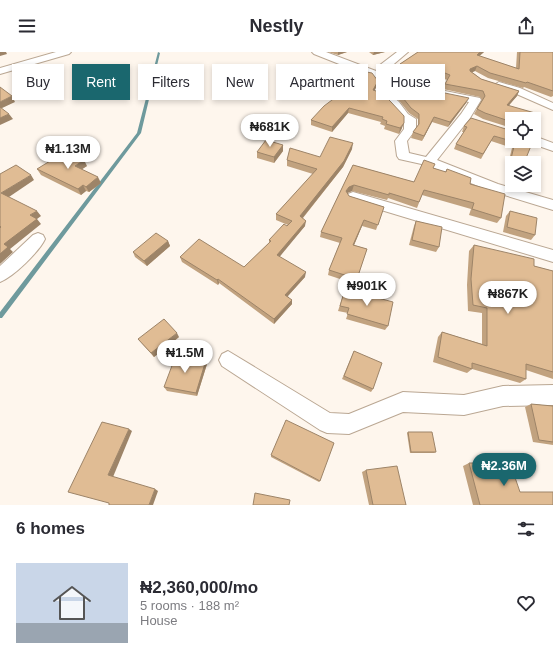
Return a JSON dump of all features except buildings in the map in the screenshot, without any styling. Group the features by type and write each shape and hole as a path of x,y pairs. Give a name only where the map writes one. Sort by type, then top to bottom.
{"street":[{"path":"0,71 66,52"},
{"path":"317,52 376,76"},
{"path":"388,64 403,52"},
{"path":"489,82 516,90 553,107"},
{"path":"445,95 476,100 482,98 500,85"},
{"path":"390,100 404,116 410,119 410,130 401,141 403,156 428,162 493,187 553,205"},
{"path":"428,162 466,116 476,100"},
{"path":"466,116 478,122"},
{"path":"541,143 553,147"},
{"path":"353,197 553,256"},
{"path":"0,274 38,239"},
{"path":"228,360 327,422 349,424 403,402 464,405 503,396 553,395"}],"waterway":[{"path":"0,316 139,133 159,53"}]}
